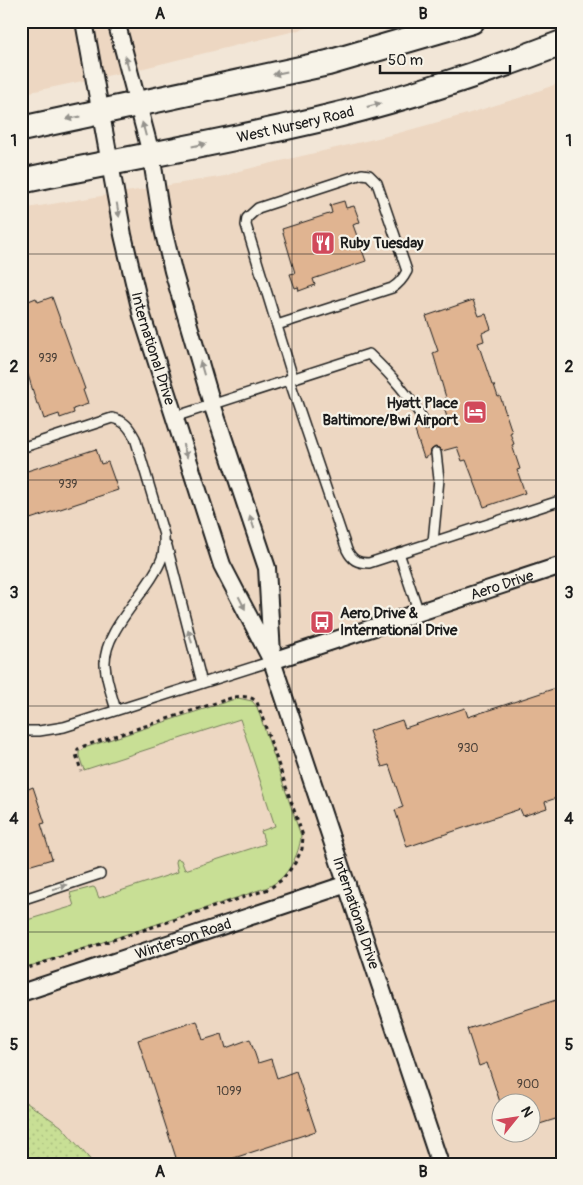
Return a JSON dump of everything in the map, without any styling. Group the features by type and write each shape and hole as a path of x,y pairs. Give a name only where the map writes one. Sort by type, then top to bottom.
{"main road":[{"path":"21,129 328,63 472,21"},
{"name":"West Nursery Road","path":"21,181 317,120 406,97 497,69 562,43"}],"street":[{"name":"International Drive","path":"84,21 123,235 142,316 222,564 272,661 440,1164"},
{"name":"International Drive","path":"116,21 151,154 163,229 173,271 212,404 267,568 272,661"},
{"name":"Aero Drive","path":"272,661 562,565"},
{"name":"Winterson Road","path":"21,993 346,884"}],"lane":[{"path":"277,324 392,288 399,284 408,271 377,183 369,175 362,174 258,208 247,218 246,225 277,324 291,379 351,558 359,563 369,563 562,500"},
{"path":"174,416 369,354 394,378 412,401 426,424"},
{"path":"21,448 112,418 123,421 130,429 135,438 164,535 202,683"},
{"path":"433,542 439,479 436,454"},
{"path":"116,710 105,665 106,653 113,635 155,572 162,558 164,535"},
{"path":"399,554 419,613"},
{"path":"21,731 39,731 64,727 272,661"},
{"path":"21,900 100,874"}],"path":[{"path":"21,970 269,888 283,880 302,849 303,836 292,802 257,702 253,698 234,697 84,746 78,749 76,754 81,771"}],"shaded area":[{"path":"21,21 336,21 144,68 21,94"},
{"path":"562,82 562,1164 94,1164 61,1126 21,1099 21,209 225,176 395,134 467,114"}],"green space":[{"path":"238,698 252,701 257,707 301,836 298,851 292,865 282,877 265,888 21,969 21,918 27,920 74,906 70,893 93,887 99,898 178,872 177,859 181,860 185,870 265,844 261,831 275,826 240,719 84,770 79,756 79,752 84,748"},
{"path":"21,1099 61,1126 94,1164 21,1164"}],"building":[{"name":"Ruby Tuesday","path":"344,201 346,208 354,206 360,222 353,225 366,261 313,279 315,285 299,291 298,287 295,288 290,274 295,273 282,229 332,213 330,205"},
{"path":"52,297 85,389 83,390 88,404 73,409 74,413 60,418 59,414 44,419 39,404 37,404 21,350 21,304 36,298 38,302"},
{"name":"Hyatt Place Baltimore/Bwi Airport","path":"473,300 479,316 486,314 491,329 482,333 484,341 478,343 492,385 494,385 498,397 500,396 512,432 510,433 514,444 512,445 520,469 517,470 525,493 484,507 466,460 462,461 457,447 442,451 435,447 431,450 430,455 424,458 414,428 420,426 424,430 429,430 432,422 447,417 442,402 447,401 433,353 438,351 426,316"},
{"path":"96,449 101,464 108,462 118,490 21,522 21,473"},
{"path":"562,686 562,796 545,802 547,808 523,816 520,809 407,847 395,810 403,807 389,765 382,767 369,731 402,720 405,728 465,708 468,717"},
{"path":"33,787 45,823 41,824 52,859 21,868 21,792"},
{"path":"562,998 562,1117 540,1124 540,1092 497,1092 487,1063 479,1066 467,1029"},
{"path":"197,1021 203,1040 222,1034 226,1048 250,1039 258,1063 271,1059 277,1078 296,1071 316,1131 216,1164 178,1164 138,1040"}],"place":[{"name":"Ruby Tuesday","path":"323,243"},
{"name":"Hyatt Place Baltimore/Bwi Airport","path":"475,412"},
{"name":"Aero Drive & International Drive","path":"322,622"}]}
